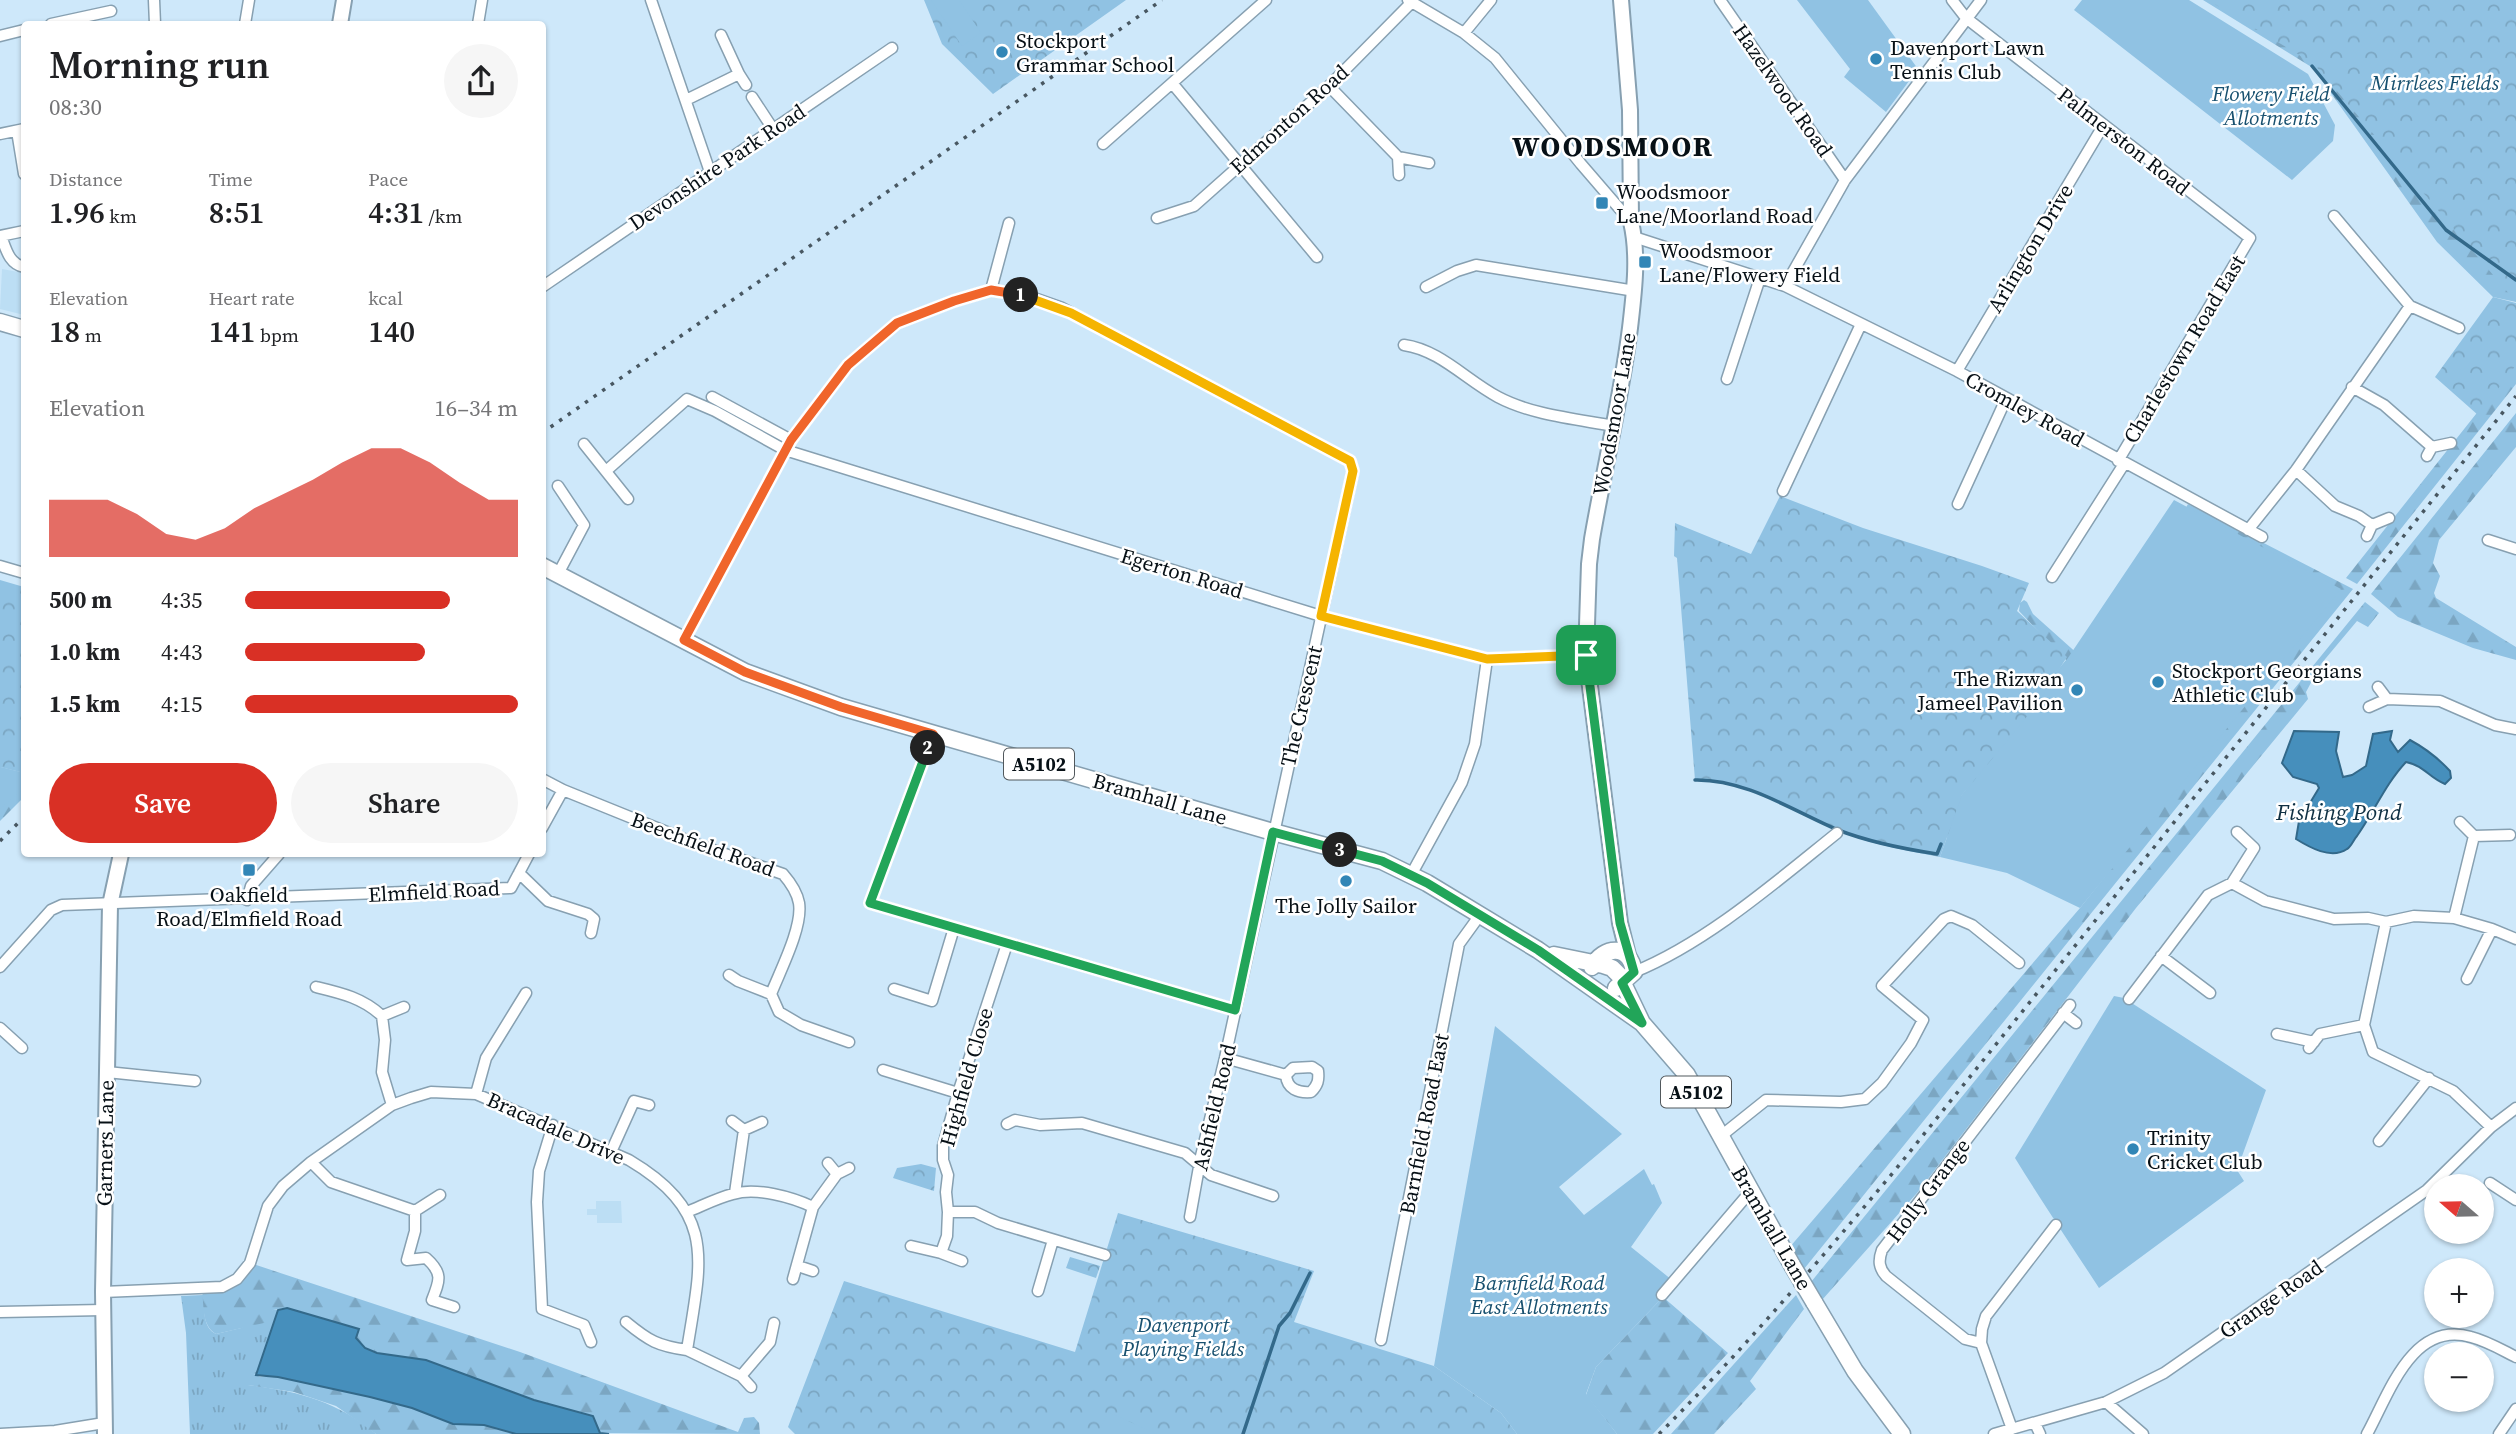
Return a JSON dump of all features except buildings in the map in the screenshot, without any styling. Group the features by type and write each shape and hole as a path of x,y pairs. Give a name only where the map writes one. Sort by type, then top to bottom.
{"main road":[{"path":"0,322 21,328"},
{"name":"Bramhall Lane","path":"546,568 745,672 841,707 1382,861 1411,875 1538,950 1642,1023 1687,1075 1750,1192 1855,1371 1902,1434"},
{"name":"Bramhall Lane","path":"1538,950 1612,968 1628,977"},
{"path":"1591,987 1589,977 1594,963 1608,952 1618,951 1628,955"},
{"name":"Bramhall Lane","path":"1628,955 1633,962 1628,977 1642,1023"},
{"path":"1605,998 1628,977"}],"street":[{"path":"154,0 155,21"},
{"path":"245,21 249,0"},
{"path":"340,21 344,0"},
{"path":"478,21 482,0"},
{"path":"651,0 710,172"},
{"path":"1103,144 1266,0"},
{"path":"1464,33 1491,0"},
{"path":"1621,0 1629,110 1631,222"},
{"name":"Hazelwood Road","path":"1720,0 1845,180"},
{"name":"Palmerston Road","path":"1952,0 1966,18 2250,238"},
{"path":"1785,286 1845,180 1981,0"},
{"name":"Woodsmoor Lane","path":"1409,1 1464,33 1495,58 1631,222 1634,237 1634,291 1626,358 1589,564 1586,655 1620,923 1628,955"},
{"name":"Edmonton Road","path":"1157,218 1194,206 1329,86 1409,1"},
{"path":"65,21 111,11"},
{"path":"0,36 21,31"},
{"path":"721,36 746,85"},
{"name":"Devonshire Park Road","path":"546,284 892,48"},
{"path":"686,100 739,74"},
{"path":"1172,83 1317,257"},
{"path":"1329,86 1398,157 1429,163"},
{"path":"752,97 773,129"},
{"name":"Arlington Drive","path":"1956,371 2103,126"},
{"path":"0,134 21,130"},
{"path":"1398,157 1399,175"},
{"path":"2334,216 2410,306 2459,328"},
{"path":"991,290 1009,223"},
{"path":"21,232 0,236 9,257 21,266"},
{"name":"Cromley Road","path":"1634,237 1785,286 1956,371 2262,537"},
{"name":"Charlestown Road East","path":"2052,577 2250,238"},
{"path":"1426,287 1457,271 1476,265 1634,291"},
{"path":"1727,379 1760,278"},
{"name":"The Crescent","path":"684,640 785,450 848,365 897,323 954,301 991,290 1028,296 1064,309 1350,461 1353,471 1273,832"},
{"path":"2248,530 2296,470 2410,306"},
{"path":"1783,491 1861,324"},
{"path":"1404,345 1420,347 1508,401 1528,408 1614,426"},
{"path":"2352,387 2384,405 2430,452 2451,443"},
{"path":"712,397 791,440"},
{"name":"Egerton Road","path":"606,471 687,399 715,411 785,450 1321,616 1487,659 1586,655"},
{"path":"1958,504 2006,399"},
{"path":"584,444 628,499"},
{"path":"2296,470 2335,506 2372,525"},
{"path":"558,486 584,525 558,574"},
{"path":"2367,536 2372,525 2389,518"},
{"path":"2488,540 2516,549"},
{"path":"0,566 21,572"},
{"path":"1411,875 1462,782 1475,744 1487,659"},
{"path":"2378,687 2386,699"},
{"path":"2369,707 2386,699 2440,701 2495,725 2516,729"},
{"path":"933,734 870,903 1235,1010"},
{"name":"Beechfield Road","path":"546,781 699,845 783,874 799,900 800,912 771,994"},
{"path":"546,821 563,790"},
{"path":"2460,822 2474,836 2510,835"},
{"name":"Ashfield Road","path":"1190,1217 1273,832"},
{"path":"2129,999 2208,895 2232,883 2254,848 2237,832"},
{"path":"1628,977 1679,949 1745,907 1837,833"},
{"path":"2454,918 2474,836"},
{"name":"Garners Lane","path":"104,1429 103,1292 110,905 120,857"},
{"path":"247,900 251,886 276,857"},
{"name":"Elmfield Road","path":"0,967 51,910 62,905 511,888 527,857"},
{"path":"519,873 548,901 588,914 594,919 591,933"},
{"path":"2232,883 2265,901 2303,913 2334,919 2368,918 2386,922 2414,916 2454,918 2516,939"},
{"name":"Barnfield Road East","path":"1381,1340 1459,944 1480,915"},
{"path":"1721,1136 1766,1100 1841,1102 1865,1099 1882,1083 1911,1043 1923,1020 1882,986 1944,919 1951,916 1972,925 2019,963"},
{"path":"2386,922 2364,1025 2373,1052 2453,1091 2491,1127"},
{"path":"1608,952 1620,923"},
{"path":"894,989 932,1001 954,928"},
{"path":"2467,979 2492,929"},
{"name":"Highfield Close","path":"942,1254 947,1236 948,1212 948,1175 943,1160 943,1146 1007,944"},
{"path":"2161,956 2210,993"},
{"path":"729,975 771,994 779,1012 801,1025 849,1042"},
{"path":"316,987 370,1004 382,1016 385,1040 382,1072 392,1105"},
{"path":"476,1094 486,1058 526,993"},
{"path":"382,1016 404,1007"},
{"name":"Holly Grange","path":"1981,1343 1965,1339 1886,1276 1881,1269 1879,1257 2067,1009 2076,1023"},
{"path":"2277,1034 2311,1045 2320,1034 2364,1025"},
{"path":"0,1028 22,1048"},
{"path":"1225,1058 1286,1075"},
{"path":"883,1070 958,1093"},
{"path":"107,1072 195,1081"},
{"path":"2379,1141 2429,1078"},
{"name":"Bracadale Drive","path":"103,1292 222,1287 237,1279 250,1263 268,1206 283,1186 311,1162 392,1105 431,1092 476,1094 611,1152 652,1173 672,1192 687,1212 699,1253 687,1350"},
{"path":"611,1152 634,1101 649,1105"},
{"name":"Grange Road","path":"1994,1434 2106,1402 2164,1373 2427,1190 2491,1127 2516,1108"},
{"path":"1007,1124 1015,1120 1040,1125 1083,1123 1185,1153 1211,1175 1273,1196"},
{"path":"732,1121 744,1129"},
{"path":"744,1129 762,1122"},
{"path":"553,1125 539,1171 537,1202 542,1308 584,1325 591,1342"},
{"path":"735,1193 744,1129"},
{"path":"311,1162 331,1182 415,1211"},
{"path":"828,1163 837,1174"},
{"path":"793,1279 813,1207 837,1174 849,1168"},
{"path":"2494,1186 2516,1200"},
{"path":"687,1212 735,1193 754,1192 788,1197 813,1207"},
{"path":"1662,1294 1750,1192"},
{"path":"415,1211 440,1195"},
{"path":"415,1211 415,1231 407,1260 426,1258 436,1268 439,1282 432,1300 454,1307"},
{"path":"948,1212 975,1212 998,1223 1105,1255"},
{"path":"2012,1429 1981,1343 1982,1329 1986,1316 2056,1225"},
{"path":"1038,1291 1053,1240"},
{"path":"911,1246 962,1261"},
{"path":"797,1266 813,1271"},
{"path":"0,1312 103,1310"},
{"path":"626,1322 646,1338 664,1347 687,1350 741,1376 751,1387"},
{"path":"741,1376 770,1342 774,1324"},
{"path":"2367,1434 2401,1370 2413,1353 2432,1338 2452,1333 2472,1337 2516,1356"},
{"path":"2106,1402 2143,1434"},
{"path":"2499,1434 2516,1409"},
{"path":"2035,1423 2040,1434"},
{"path":"0,1434 104,1429"}],"shaded area":[{"path":"2,269 21,272 21,314 0,309"},
{"path":"596,1201 621,1201 622,1223 597,1223 597,1215 587,1215 587,1209 596,1209"}],"green space":[{"name":"Stockport Grammar School","path":"924,0 1126,0 993,94 942,44"},
{"path":"931,0 959,0 981,33 962,46"},
{"name":"Davenport Lawn Tennis Club","path":"1797,0 1868,0 1918,69 1886,112 1844,77 1850,69"},
{"name":"Flowery Field Allotments","path":"2082,0 2189,0 2308,74 2335,125 2333,141 2292,180 2074,10"},
{"path":"2203,0 2252,0 2516,210 2516,302 2493,297 2437,242 2313,68"},
{"name":"Mirrlees Fields","path":"2208,0 2516,0 2516,302 2314,64"},
{"path":"2493,297 2516,303 2516,365 2478,415 2435,377"},
{"path":"2516,359 2516,384 2357,584 2346,578 2476,414"},
{"path":"2516,413 2516,447 2439,540 2433,563 2440,576 2434,593 2436,598 2516,647 2516,660 2473,648 2398,617 2371,594"},
{"path":"1780,496 1863,528 2029,583 2017,611 2067,657 2035,707 1962,795 1940,857 1857,838 1772,799 1734,785 1695,780 1677,558 1674,556 1675,523 1751,554"},
{"name":"Stockport Georgians Athletic Club","path":"2174,500 2341,589 2080,908 2007,873 1940,857 1962,795 2035,707"},
{"path":"2188,504 2353,589 1804,1269 1789,1248 2080,908 2199,758 2183,513"},
{"path":"0,580 21,586 21,772 0,767"},
{"path":"2024,600 2033,614 2080,656 1949,838 1937,828 2066,660 2019,611 2020,603"},
{"path":"2365,602 2379,613 2368,627 2357,621 2321,664 2306,692 2308,699 2136,908 1917,1193 1822,1300 1811,1282"},
{"path":"0,767 21,772 21,800 0,821"},
{"path":"0,767 21,772 21,792 0,809"},
{"name":"Trinity Cricket Club","path":"2114,996 2124,998 2266,1090 2237,1170 2244,1181 2099,1288 2015,1158"},
{"name":"Barnfield Road East Allotments","path":"1495,1026 1622,1134 1559,1187 1584,1215 1644,1169 1662,1203 1631,1247 1672,1280 1663,1297 1596,1367 1586,1394 1617,1434 1517,1434 1501,1413 1434,1366"},
{"path":"921,1164 936,1168 934,1191 893,1178 897,1168"},
{"name":"Davenport Playing Fields","path":"1118,1213 1314,1271 1294,1322 1434,1366 1501,1413 1517,1434 795,1434 788,1427 844,1281 1075,1352"},
{"path":"1070,1257 1100,1266 1096,1278 1066,1268"},
{"path":"250,1263 520,1352 738,1432 744,1418 754,1417 759,1423 760,1434 600,1433 593,1416 534,1400 426,1360 377,1353 365,1348 356,1338 358,1329 287,1308 273,1310 268,1322 216,1334 206,1320 202,1288 223,1287"},
{"path":"203,1295 206,1322 216,1334 241,1328 273,1310 278,1310 256,1375 249,1373 248,1385 316,1399 346,1413 376,1434 190,1434 186,1333 181,1296"},
{"path":"1796,1295 1804,1309 1750,1381 1756,1389 1714,1434 1671,1434"},
{"path":"1663,1297 1728,1353 1653,1434 1617,1434 1586,1395 1596,1367"},
{"path":"249,1372 260,1377 278,1377 370,1397 412,1408 453,1424 484,1425 516,1434 376,1434 336,1406 294,1392 248,1385"},
{"path":"1108,1412 1157,1434 1098,1434"}],"water":[{"name":"Fishing Pond","path":"2294,731 2339,732 2336,751 2343,777 2366,766 2373,734 2392,731 2390,740 2398,752 2410,740 2441,762 2450,771 2451,778 2445,784 2418,766 2406,762 2392,779 2348,848 2334,853 2320,851 2296,839 2299,821 2319,788 2317,784 2293,777 2282,763"},
{"path":"287,1308 359,1329 356,1338 365,1348 377,1353 426,1360 534,1400 593,1416 600,1433 609,1434 516,1434 484,1425 453,1424 412,1408 370,1397 278,1377 256,1375 278,1310"}],"waterway":[{"path":"2312,66 2446,230 2516,280"},
{"path":"1695,780 1714,781 1751,790 1838,830 1874,842 1937,854 1941,844"},
{"path":"1243,1434 1279,1326 1290,1313 1310,1273"}],"railway":[{"path":"546,430 1162,0"},
{"path":"1659,1434 1721,1370 1896,1169 2516,396"},
{"path":"0,841 21,820"}],"place":[{"name":"Stockport Grammar School","path":"1002,52"},
{"name":"Davenport Lawn Tennis Club","path":"1876,59"},
{"name":"Woodsmoor Lane/Moorland Road","path":"1602,203"},
{"name":"Woodsmoor Lane/Flowery Field","path":"1645,262"},
{"name":"Stockport Georgians Athletic Club","path":"2158,682"},
{"name":"The Rizwan Jameel Pavilion","path":"2077,690"},
{"name":"Oakfield Road/Elmfield Road","path":"249,870"},
{"name":"The Jolly Sailor","path":"1346,881"},
{"name":"Trinity Cricket Club","path":"2133,1149"}],"district":[{"name":"WOODSMOOR","path":"1613,146"}],"route":[{"path":"991,290 1028,296 1064,309 1350,461 1353,471 1321,616 1487,659 1586,655 1620,923 1628,955 1633,962 1634,972 1622,983 1642,1023 1538,950 1427,883 1382,861 1273,832 1235,1010 870,903 933,734 841,707 745,672 684,640 785,450 806,417 848,365 897,323 991,290"}]}
